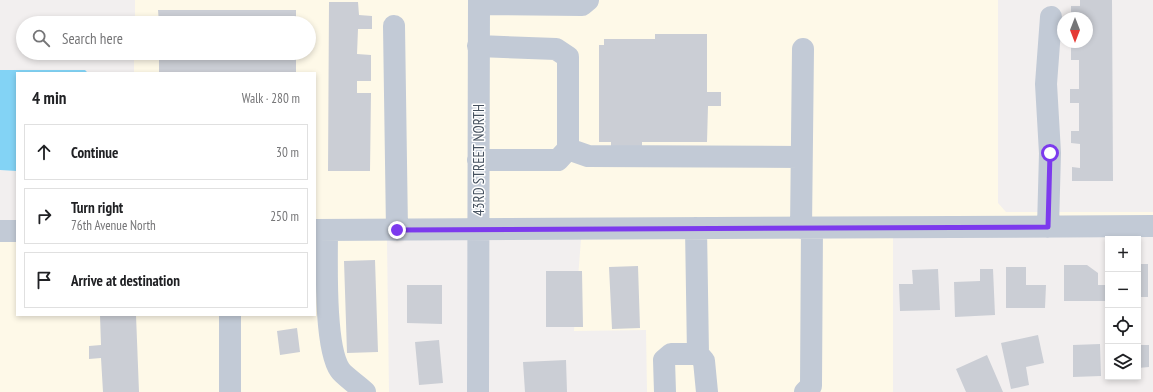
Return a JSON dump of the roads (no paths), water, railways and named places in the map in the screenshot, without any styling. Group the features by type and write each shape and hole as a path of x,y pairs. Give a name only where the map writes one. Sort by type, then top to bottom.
{"street":[{"path":"479,2 582,5 588,0"},
{"name":"43RD STREET NORTH","path":"478,392 477,229 479,2"},
{"path":"1048,227 1050,153 1046,84 1051,17"},
{"path":"394,26 397,230"},
{"path":"478,46 556,50 568,57 568,149 558,160 478,160"},
{"path":"803,50 801,157 806,228 811,390"},
{"path":"568,149 588,156 801,157"},
{"path":"365,392 358,384 340,370 332,351 321,230 1153,226"},
{"path":"696,228 698,354 704,361 707,392"},
{"path":"0,231 16,231"},
{"path":"230,316 230,392"},
{"path":"665,392 664,360 671,354 698,354"}],"water":[{"path":"0,70 85,70 87,72 16,72 16,171 0,170"}]}
